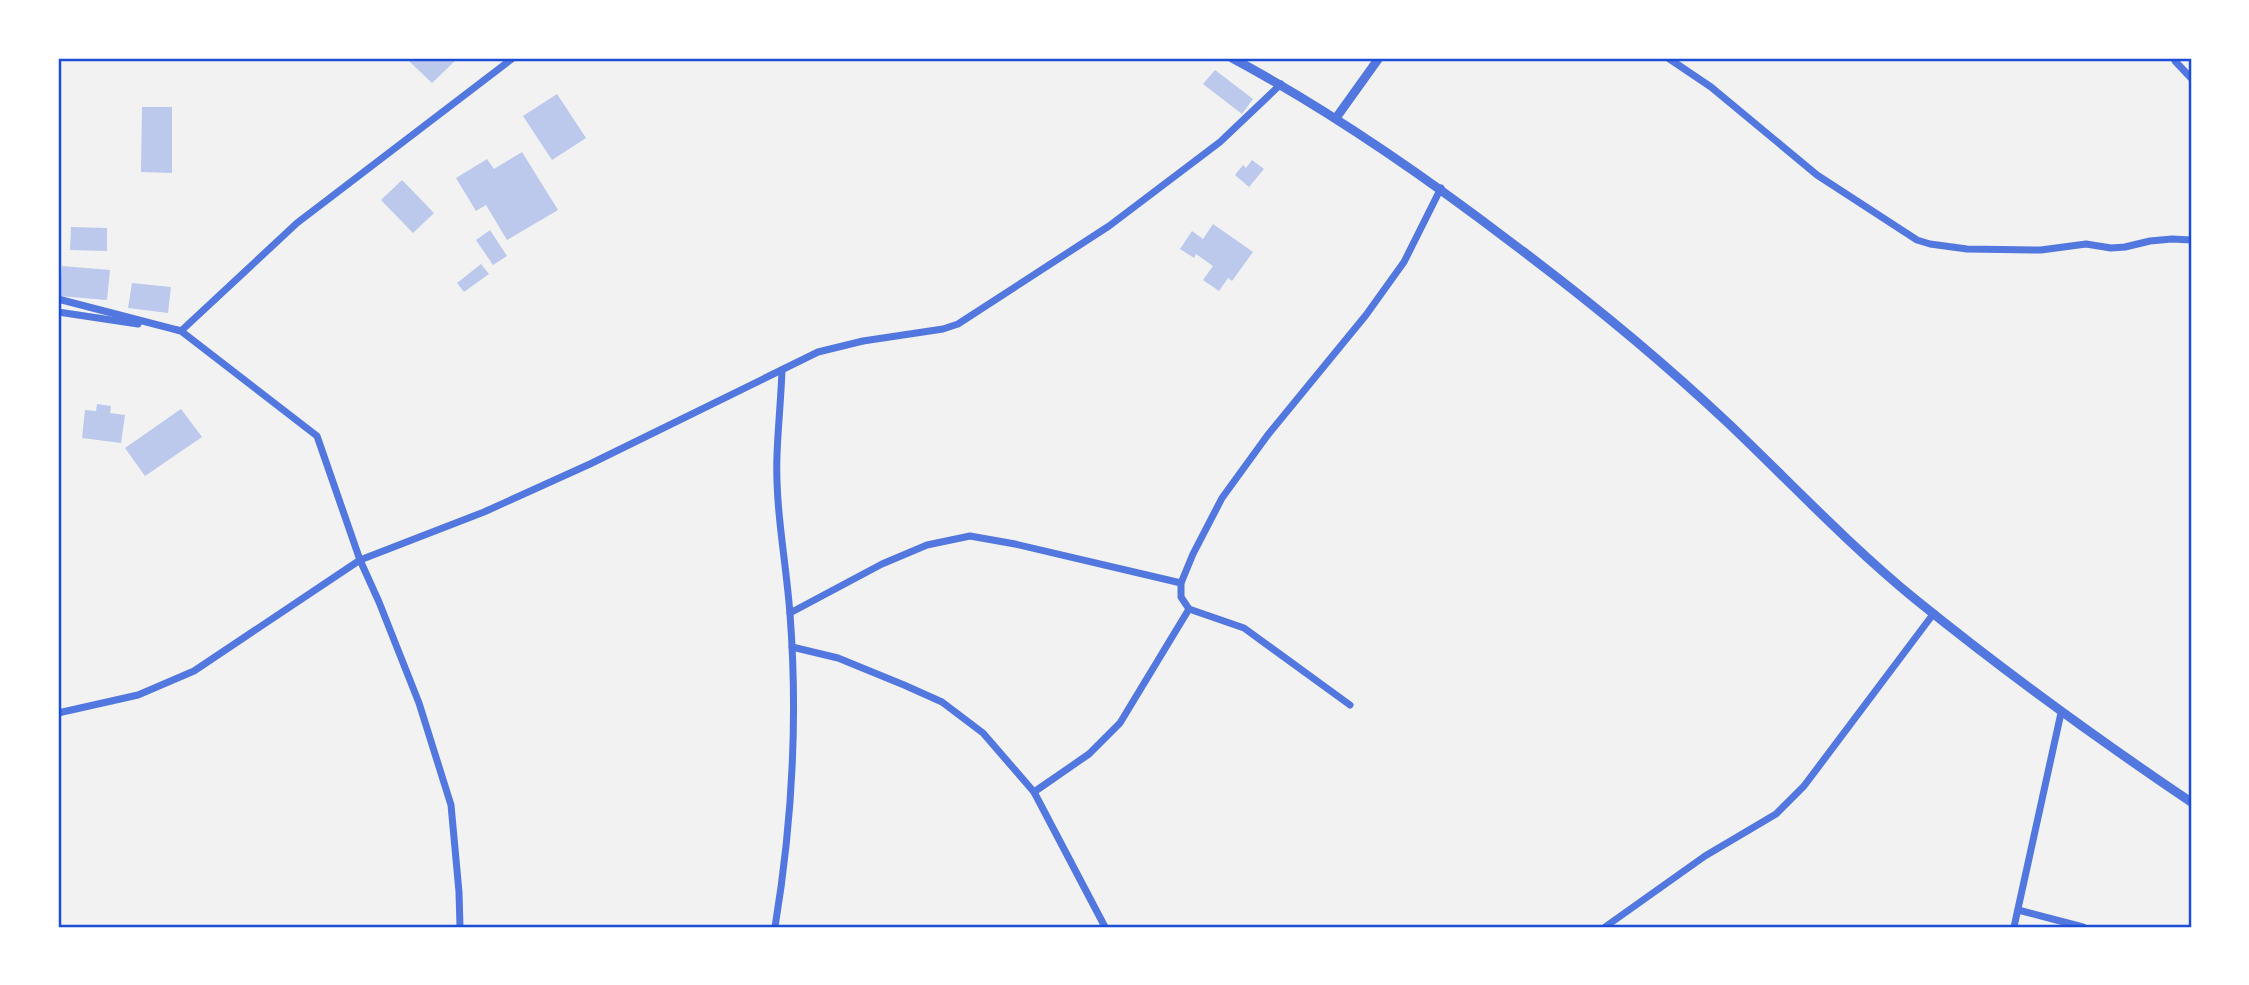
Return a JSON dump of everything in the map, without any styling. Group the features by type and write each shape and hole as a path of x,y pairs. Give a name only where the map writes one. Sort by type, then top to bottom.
{"street":[{"path":"181,331 298,223 513,58"},
{"path":"1232,58 1336,118 1441,188 1586,299 1728,423 1894,581 2061,713 2191,802"},
{"path":"1336,118 1379,58"},
{"path":"1668,58 1711,87 1817,175 1917,240 1968,249 2041,250 2086,244 2111,248 2150,241 2191,240"},
{"path":"2175,58 2191,78"},
{"path":"58,713 138,695 194,671 360,560 485,512 590,464 818,352 958,324 1109,226 1220,142 1281,84"},
{"path":"1350,705 1244,628 1189,609 1181,597 1181,583 1222,498 1267,436 1366,315 1404,262 1441,188"},
{"path":"58,299 181,331 317,436 360,560 419,703 450,804 460,927"},
{"path":"58,312 181,331"},
{"path":"775,927 786,866 795,700 790,613 778,501 777,455 782,370"},
{"path":"790,613 881,564 927,545 971,536 1181,583"},
{"path":"1034,792 1089,754 1120,723 1189,609"},
{"path":"1605,927 1705,856 1776,814 1804,786 1934,613"},
{"path":"792,647 860,666 942,702 982,733 1034,792 1105,927"},
{"path":"2014,927 2061,713"},
{"path":"2018,910 2083,927"}],"building":[{"path":"413,58 458,58 432,83 409,61"},
{"path":"1215,70 1253,99 1242,114 1203,84"},
{"path":"557,94 586,138 552,160 523,116"},
{"path":"142,107 172,107 172,173 141,172"},
{"path":"522,152 558,210 507,240 486,205 476,211 456,178 487,159 494,169"},
{"path":"1252,160 1264,169 1249,187 1235,175 1243,165 1246,168"},
{"path":"402,180 434,213 413,233 381,200"},
{"path":"1213,224 1253,252 1232,281 1228,278 1219,291 1203,280 1213,266 1196,254 1194,258 1180,249 1192,231 1203,239"},
{"path":"71,227 107,228 107,251 70,250"},
{"path":"490,230 507,256 493,265 476,240"},
{"path":"481,264 489,274 464,292 457,283"},
{"path":"62,266 110,270 107,300 59,296"},
{"path":"132,283 171,287 168,313 128,308"},
{"path":"97,404 111,406 110,413 125,415 121,443 82,438 85,410 96,411"},
{"path":"181,409 202,437 145,476 125,448"}]}
